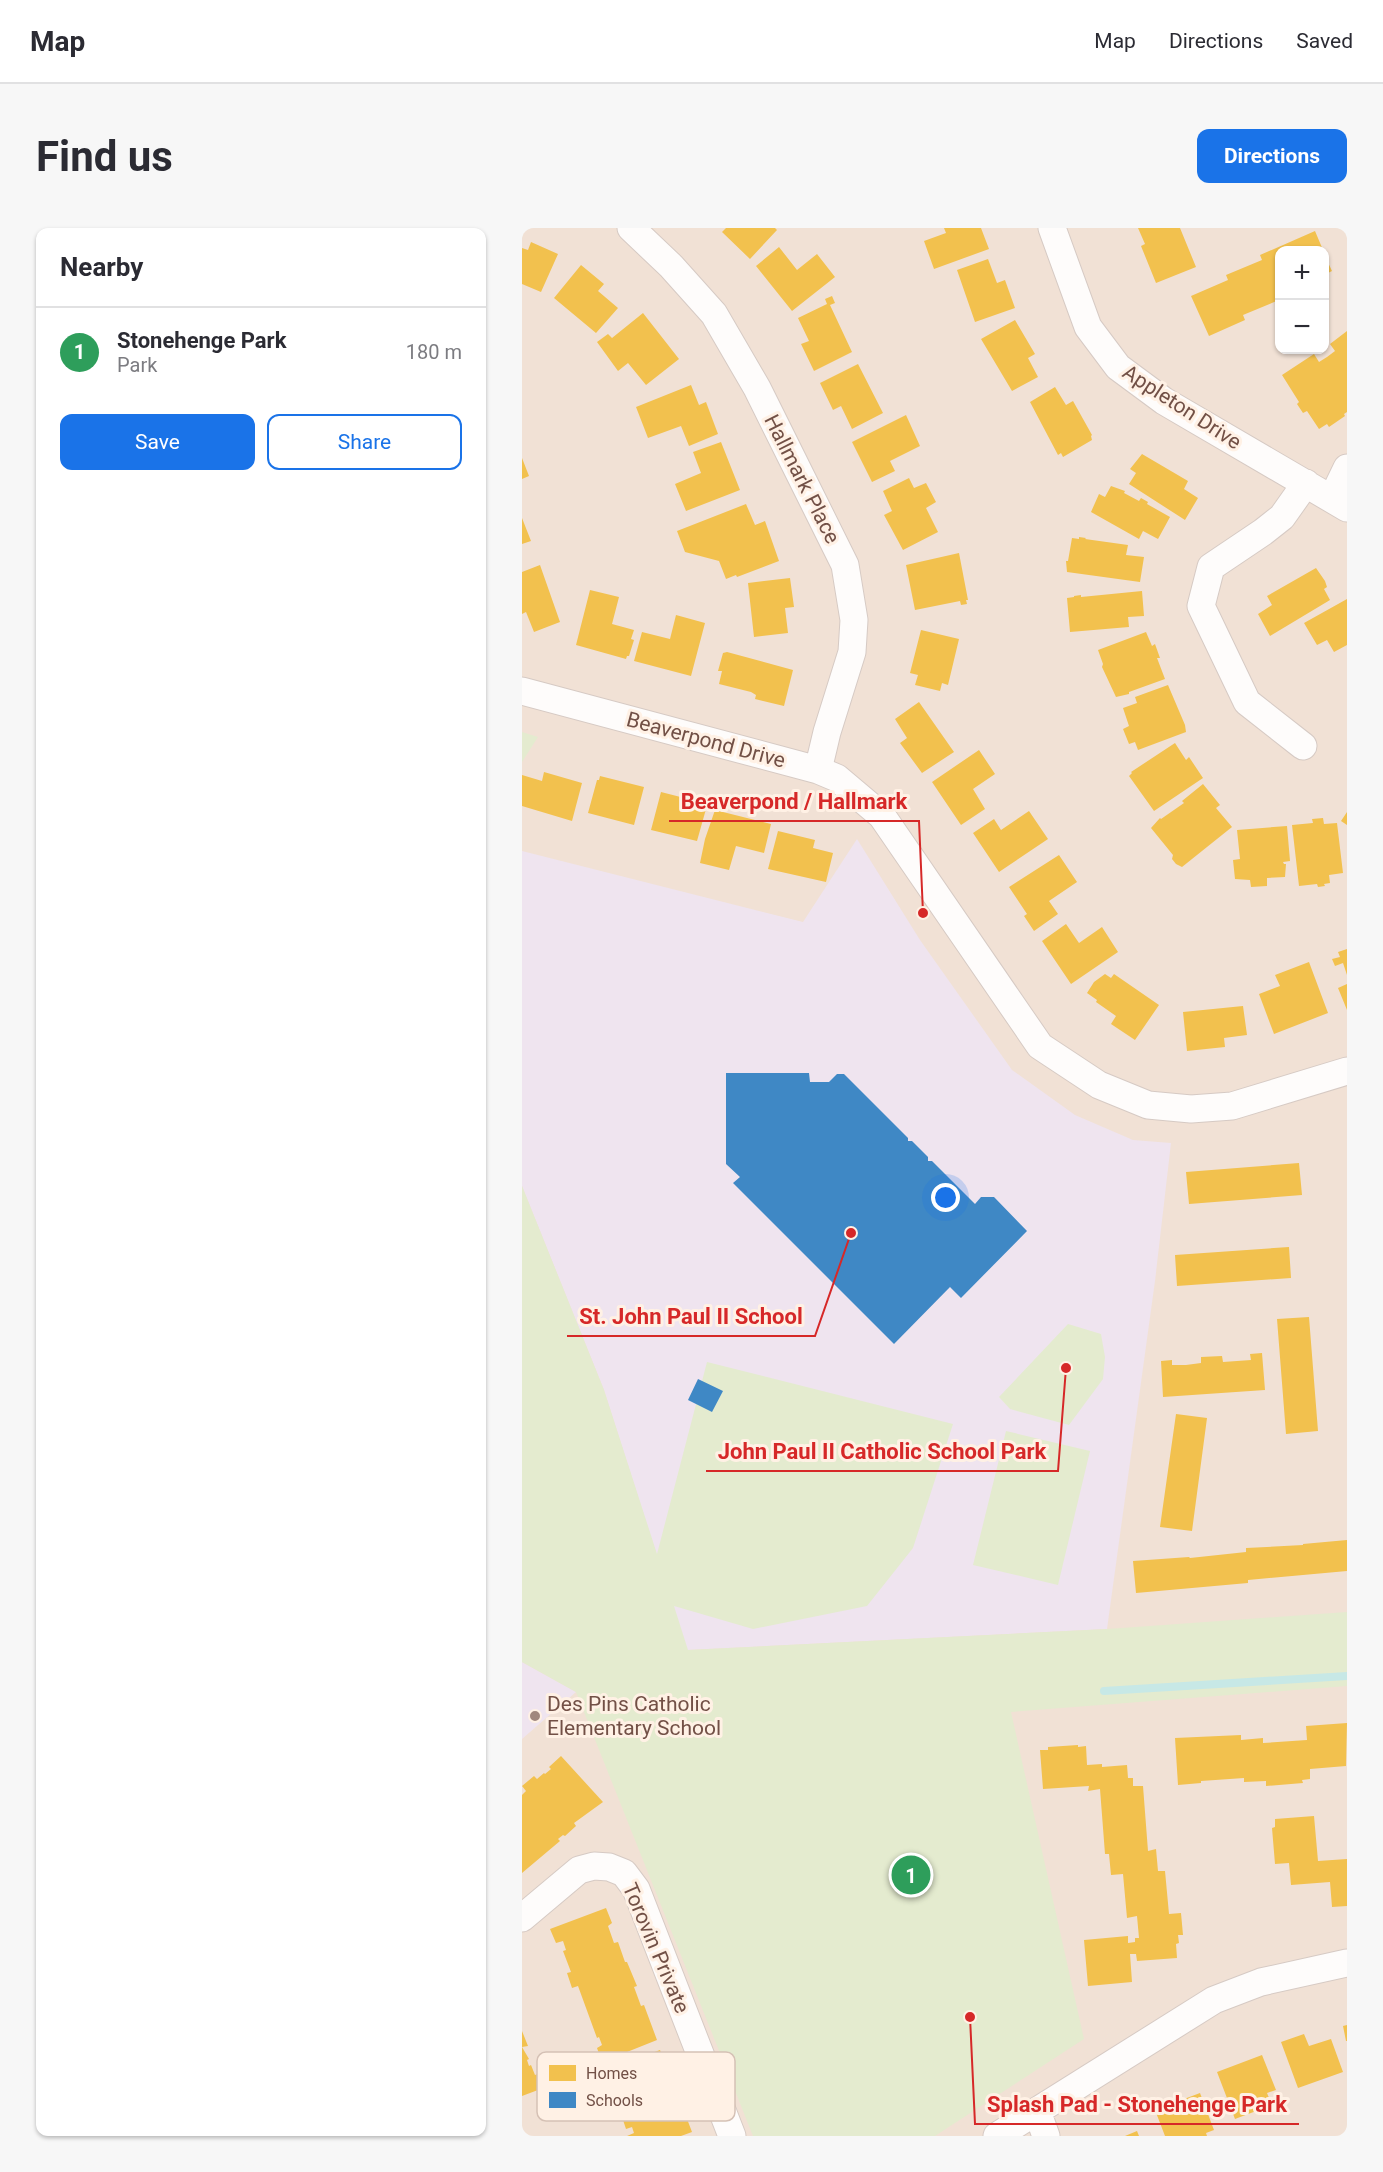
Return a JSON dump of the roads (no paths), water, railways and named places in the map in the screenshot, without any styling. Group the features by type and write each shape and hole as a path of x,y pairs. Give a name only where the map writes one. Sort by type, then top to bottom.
{"street":[{"name":"Hallmark Place","path":"631,228 671,266 714,314 757,388 845,565 854,620 852,652 827,732 818,770"},
{"name":"Appleton Drive","path":"1052,228 1088,327 1118,367 1164,401 1340,503"},
{"path":"1340,503 1347,468"},
{"path":"1303,746 1247,702 1201,606 1211,567 1282,517 1306,483"},
{"name":"Beaverpond Drive","path":"522,691 818,770 837,778 882,816 1040,1046 1099,1085 1148,1105 1191,1109 1232,1106 1347,1071"},
{"name":"Torovin Private","path":"522,1918 579,1870 594,1866 609,1867 624,1873 636,1889 699,2052"},
{"path":"997,2136 1214,2000 1261,1982 1347,1963"},
{"path":"1037,2110 1046,2136"},
{"name":"Torovin Private","path":"726,2121 732,2136"}],"waterway":[{"path":"1104,1691 1347,1676"}],"place":[{"name":"Beaverpond / Hallmark","path":"923,913"},
{"name":"St. John Paul II School","path":"851,1233"},
{"name":"John Paul II Catholic School Park","path":"1066,1368"},
{"name":"Des Pins Catholic Elementary School","path":"535,1716"},
{"name":"Stonehenge Park","path":"911,1875"},
{"name":"Splash Pad - Stonehenge Park","path":"970,2017"}]}
